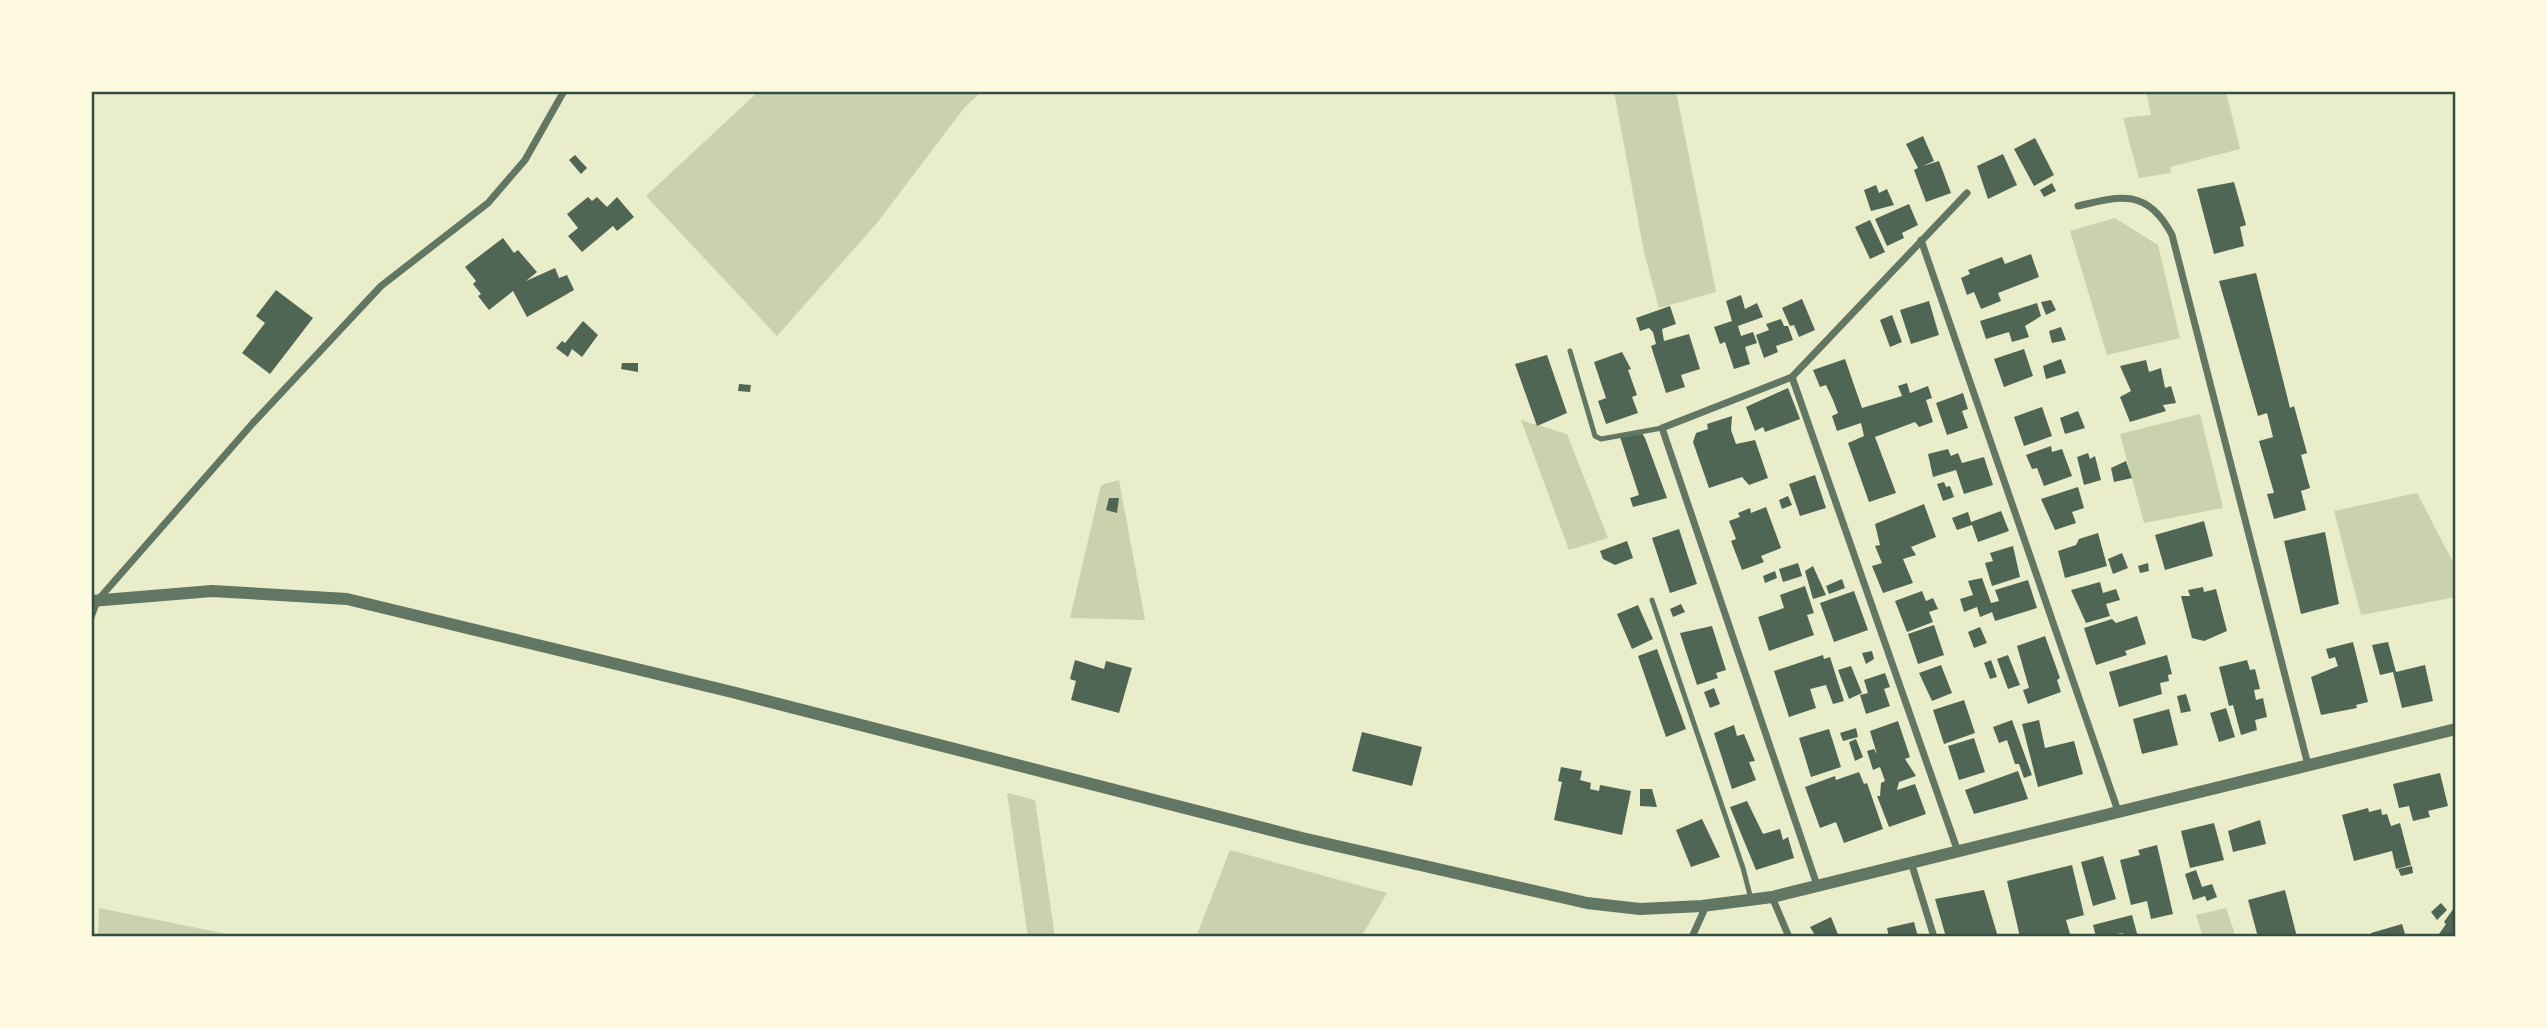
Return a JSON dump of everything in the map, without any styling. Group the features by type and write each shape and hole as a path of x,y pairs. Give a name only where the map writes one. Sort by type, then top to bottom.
{"street":[{"path":"91,617 94,601 253,423 381,286 488,204 524,160 564,91"},
{"path":"1817,885 1662,428 1791,377 1967,193"},
{"path":"2078,205 2119,196 2138,199 2163,218 2172,235 2308,765"},
{"path":"1921,240 2118,811"},
{"path":"1791,377 1958,852"},
{"path":"94,601 212,591 347,599 732,692 1302,838 1587,904 1640,909 1706,906 1772,897 2456,729"},
{"path":"1911,862 1934,937"},
{"path":"1772,897 1789,937"},
{"path":"1692,937 1706,906"}],"lane":[{"path":"1570,351 1595,436 1601,439 1662,428"},
{"path":"1652,600 1744,867 1751,900"}],"green space":[{"path":"759,91 982,91 964,108 877,223 777,336 646,196"},
{"path":"1614,91 1676,91 1716,292 1659,308 1644,252"},
{"path":"2146,91 2226,91 2240,149 2170,167 2171,173 2139,178 2123,118 2151,115"},
{"path":"2115,218 2158,245 2180,338 2107,355 2070,231"},
{"path":"2200,414 2223,508 2144,523 2120,434"},
{"path":"1521,420 1567,434 1608,538 1569,550"},
{"path":"1119,480 1145,620 1070,618 1101,485"},
{"path":"2417,493 2456,568 2456,597 2361,615 2334,511"},
{"path":"1007,793 1035,800 1055,937 1028,937"},
{"path":"1230,850 1387,893 1361,937 1196,937"},
{"path":"99,908 241,937 98,937"},
{"path":"2226,908 2236,937 2203,937 2196,915"}],"building":[{"path":"1923,136 1934,161 1923,166 1939,161 1951,193 1926,202 1914,170 1918,168 1906,144"},
{"path":"2035,138 2054,175 2034,186 2014,149"},
{"path":"2003,154 2017,185 1988,199 1977,166"},
{"path":"575,155 587,168 581,174 569,160"},
{"path":"2234,182 2246,225 2240,227 2244,246 2214,254 2197,189"},
{"path":"2052,183 2056,191 2044,197 2040,190"},
{"path":"1876,185 1879,193 1887,189 1894,205 1871,211 1864,190"},
{"path":"588,197 592,201 597,197 607,207 617,197 634,217 617,231 613,226 582,252 568,236 578,228 567,214"},
{"path":"1909,204 1918,225 1902,233 1904,238 1887,246 1875,219"},
{"path":"1870,220 1885,252 1870,259 1855,227"},
{"path":"503,238 514,253 518,250 537,272 526,281 555,268 559,278 567,275 574,290 527,317 513,291 489,310 478,296 481,294 473,284 476,281 465,267"},
{"path":"2031,254 2039,277 1998,293 2001,301 1981,309 1974,292 1967,295 1961,278 1970,274 1968,270 2002,257 2005,264"},
{"path":"2256,273 2290,408 2294,406 2307,453 2301,455 2310,488 2301,491 2306,510 2274,519 2267,494 2274,493 2259,441 2273,437 2267,413 2258,416 2219,281"},
{"path":"276,290 313,318 270,374 242,353 265,323 256,316"},
{"path":"1741,295 1745,309 1757,303 1763,317 1738,326 1741,336 1753,332 1757,343 1745,347 1750,364 1734,369 1725,342 1720,344 1714,327 1732,321 1726,301"},
{"path":"1802,299 1815,330 1799,337 1794,325 1790,326 1782,308"},
{"path":"2051,300 2056,310 2046,315 2041,302"},
{"path":"1929,301 1939,335 1911,344 1900,310"},
{"path":"2037,303 2041,316 2025,326 2029,337 2012,342 2009,332 1986,339 1980,321"},
{"path":"1670,306 1676,324 1662,329 1664,341 1689,334 1700,369 1681,375 1685,387 1666,393 1651,346 1656,344 1653,332 1649,328 1640,331 1636,318"},
{"path":"1892,315 1902,342 1890,347 1880,320"},
{"path":"1781,319 1784,326 1788,326 1793,340 1776,346 1778,352 1764,358 1756,335 1769,330 1766,324"},
{"path":"583,321 598,335 582,357 572,349 568,357 556,348 562,341 565,343"},
{"path":"2061,327 2066,340 2052,343 2049,331"},
{"path":"2024,349 2033,376 2004,387 1994,359"},
{"path":"1622,352 1631,369 1628,370 1637,395 1632,397 1638,413 1606,424 1598,401 1606,398 1594,362"},
{"path":"1547,355 1567,413 1537,426 1515,364"},
{"path":"1845,359 1862,408 1902,396 1898,386 1907,383 1910,393 1928,386 1932,398 1926,400 1933,422 1919,427 1915,422 1875,437 1896,493 1869,502 1848,443 1864,436 1861,423 1837,431 1832,416 1838,413 1833,400 1826,385 1820,387 1813,370"},
{"path":"2061,359 2066,373 2046,379 2043,366"},
{"path":"2146,360 2149,372 2161,368 2165,388 2171,386 2176,403 2163,405 2166,411 2130,422 2120,397 2131,391 2120,366"},
{"path":"622,363 638,363 638,372 621,369"},
{"path":"739,384 751,385 750,392 738,391"},
{"path":"1788,388 1800,419 1765,432 1763,427 1755,431 1746,407"},
{"path":"1963,393 1968,409 1962,411 1968,428 1947,435 1936,403"},
{"path":"2042,407 2052,436 2024,446 2014,417"},
{"path":"2078,411 2085,428 2065,434 2060,418"},
{"path":"1732,416 1731,430 1736,444 1755,440 1768,478 1749,485 1742,477 1709,488 1693,442 1696,433 1708,429 1707,424"},
{"path":"1640,430 1667,498 1633,507 1630,498 1639,495 1620,437"},
{"path":"2051,446 2052,452 2062,449 2072,476 2044,486 2037,468 2032,469 2026,455"},
{"path":"1948,449 1951,456 1958,453 1962,463 1984,457 1993,485 1964,494 1956,470 1933,477 1928,454"},
{"path":"2088,453 2090,459 2095,456 2101,480 2084,485 2077,457"},
{"path":"2126,461 2132,478 2114,482 2111,468"},
{"path":"1815,475 1826,508 1800,516 1789,484"},
{"path":"1944,482 1946,487 1950,486 1954,497 1943,501 1937,484"},
{"path":"2078,487 2084,508 2072,512 2076,523 2055,530 2041,499"},
{"path":"1788,496 1792,505 1782,509 1779,500"},
{"path":"1109,498 1119,498 1117,513 1106,510"},
{"path":"1924,504 1936,537 1911,547 1916,555 1903,559 1913,583 1883,593 1872,566 1882,563 1875,546 1880,545 1875,524"},
{"path":"1766,507 1781,548 1761,556 1764,562 1742,570 1731,541 1736,539 1729,521 1740,517 1738,513 1750,508 1751,513"},
{"path":"2001,511 2009,531 1978,542 1972,525 1957,530 1952,518 1968,512 1971,522"},
{"path":"2204,521 2213,556 2165,570 2155,535"},
{"path":"1679,529 1697,584 1670,593 1652,538"},
{"path":"2325,532 2339,604 2301,614 2284,541"},
{"path":"2098,533 2107,566 2065,578 2058,551 2076,545 2079,539"},
{"path":"1627,541 1633,558 1615,565 1603,559 1600,551"},
{"path":"2013,546 2020,577 1992,586 1985,563 1993,561 1990,553"},
{"path":"2122,553 2128,568 2113,574 2108,559"},
{"path":"1798,563 1802,576 1783,582 1779,569"},
{"path":"2148,563 2149,571 2140,573 2138,566"},
{"path":"1813,566 1826,595 1813,599 1805,571"},
{"path":"1775,571 1777,578 1765,583 1763,576"},
{"path":"1982,578 1991,603 1999,601 1995,590 2028,580 2037,608 1995,621 1992,612 1980,617 1977,607 1964,612 1960,599 1973,595 1968,581"},
{"path":"1842,579 1845,588 1829,594 1826,586"},
{"path":"2100,582 2103,593 2116,589 2120,600 2106,604 2110,616 2086,623 2071,590"},
{"path":"1805,586 1814,613 1807,615 1814,635 1769,651 1758,617 1784,608 1780,595"},
{"path":"2203,587 2204,592 2216,589 2227,631 2204,641 2192,638 2181,596 2190,596 2188,590"},
{"path":"1854,591 1868,630 1834,642 1820,603"},
{"path":"1922,591 1926,601 1933,598 1938,609 1929,612 1933,622 1907,632 1895,601"},
{"path":"1681,604 1685,612 1673,617 1670,609"},
{"path":"1638,605 1653,639 1632,649 1617,614"},
{"path":"2137,616 2146,644 2125,651 2127,655 2096,665 2084,628 2112,619 2116,623"},
{"path":"1934,625 1944,655 1918,664 1908,634"},
{"path":"1712,626 1726,670 1716,673 1718,678 1697,685 1680,633"},
{"path":"1980,627 1987,643 1974,648 1968,632"},
{"path":"2045,636 2060,678 2057,680 2061,692 2028,704 2023,690 2029,688 2017,646"},
{"path":"2353,642 2368,702 2356,705 2357,708 2321,715 2311,677 2338,666 2335,657 2329,659 2326,649"},
{"path":"2388,642 2396,672 2425,665 2433,701 2402,708 2393,672 2380,675 2372,645"},
{"path":"1657,649 1686,729 1666,737 1638,656"},
{"path":"1872,651 1874,659 1866,664 1862,653"},
{"path":"1823,655 1824,659 1830,657 1844,701 1833,704 1826,685 1810,689 1816,708 1789,717 1774,671"},
{"path":"2008,655 2020,685 2008,689 1997,659"},
{"path":"2167,655 2172,674 2168,675 2169,681 2160,683 2162,694 2119,707 2109,672"},
{"path":"1075,660 1104,669 1106,661 1132,668 1119,713 1071,700 1076,681 1070,679"},
{"path":"1991,660 1997,677 1990,679 1984,663"},
{"path":"2247,660 2250,670 2255,669 2260,689 2254,690 2256,700 2263,698 2267,717 2255,720 2257,730 2241,735 2233,705 2229,706 2219,667"},
{"path":"1941,665 1952,693 1932,701 1919,673"},
{"path":"1851,666 1862,693 1849,699 1838,670"},
{"path":"1885,673 1890,687 1884,689 1890,706 1866,714 1860,695 1868,693 1864,680"},
{"path":"1714,688 1720,704 1710,708 1704,692"},
{"path":"2186,694 2191,711 2181,713 2177,696"},
{"path":"1964,700 1975,733 1944,744 1933,710"},
{"path":"2226,708 2235,737 2219,742 2210,713"},
{"path":"2169,709 2178,745 2142,754 2133,719"},
{"path":"2012,720 2032,775 2024,778 2019,764 2015,764 2007,740 1999,743 1993,727"},
{"path":"2039,720 2045,748 2074,741 2083,774 2038,787 2022,724"},
{"path":"1898,721 1910,757 1905,759 1916,776 1899,782 1897,790 1915,784 1926,814 1889,827 1877,796 1880,796 1881,783 1885,781 1880,767 1873,770 1867,751 1874,749 1877,754 1870,731"},
{"path":"1734,725 1737,736 1744,734 1755,761 1749,762 1756,780 1732,789 1714,733"},
{"path":"1856,728 1858,737 1843,741 1840,733"},
{"path":"1829,729 1841,767 1811,777 1799,738"},
{"path":"1362,732 1422,747 1412,786 1352,771"},
{"path":"1974,738 1985,772 1959,780 1948,746"},
{"path":"1856,739 1863,757 1855,761 1849,742"},
{"path":"1561,767 1582,771 1580,780 1591,783 1590,789 1599,791 1600,785 1631,791 1622,835 1554,820 1562,782 1558,781"},
{"path":"2018,771 2028,799 1974,814 1965,790"},
{"path":"1859,772 1864,784 1867,783 1883,829 1844,843 1836,822 1820,828 1805,787 1835,776 1836,780"},
{"path":"2440,773 2448,806 2428,811 2430,817 2413,821 2409,806 2399,808 2393,784"},
{"path":"1640,789 1652,789 1657,807 1640,806"},
{"path":"1747,801 1763,834 1780,829 1783,840 1788,837 1794,858 1756,870 1730,807"},
{"path":"2368,808 2369,812 2381,809 2382,815 2387,814 2391,826 2400,823 2411,865 2396,869 2392,851 2354,861 2342,815"},
{"path":"1702,819 1720,857 1691,867 1676,830"},
{"path":"2260,820 2266,844 2233,852 2228,831"},
{"path":"2214,823 2224,860 2190,868 2181,831"},
{"path":"2157,845 2173,914 2151,919 2147,901 2131,905 2120,860 2140,855 2138,850"},
{"path":"2103,856 2116,899 2093,906 2081,862"},
{"path":"2072,865 2084,915 2066,920 2071,937 2020,937 2007,881"},
{"path":"2412,866 2413,873 2401,876 2398,869"},
{"path":"2196,870 2202,887 2212,884 2217,897 2207,901 2205,896 2193,900 2185,874"},
{"path":"1984,890 1998,937 1946,937 1935,899"},
{"path":"2285,890 2297,937 2258,937 2248,900"},
{"path":"2441,903 2447,910 2437,920 2431,912"},
{"path":"2456,905 2456,937 2441,937 2439,934 2446,924 2444,922"},
{"path":"2132,915 2138,937 2124,937 2123,933 2096,937 2093,925"},
{"path":"1831,917 1839,937 1816,937 1810,927"},
{"path":"1914,922 1918,937 1889,937 1887,928"},
{"path":"2402,924 2406,937 2372,937 2371,933"}]}
